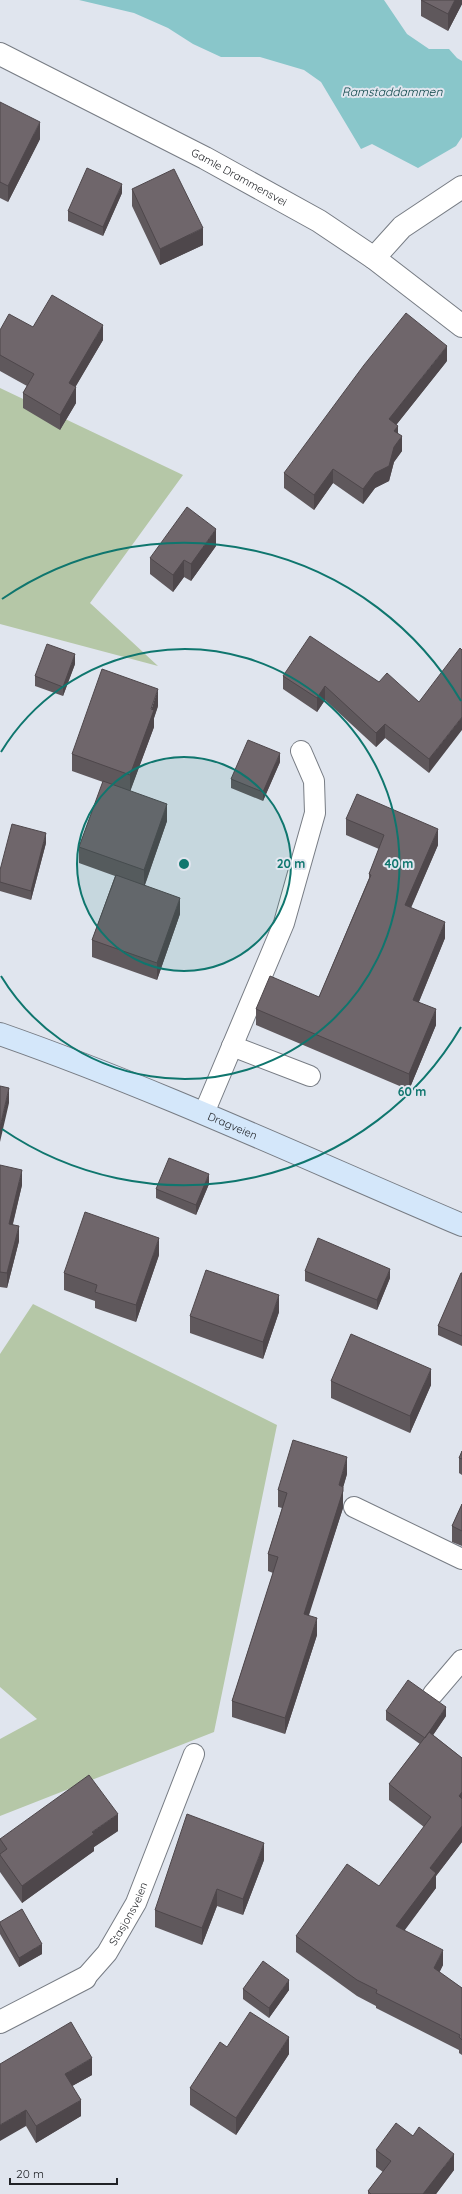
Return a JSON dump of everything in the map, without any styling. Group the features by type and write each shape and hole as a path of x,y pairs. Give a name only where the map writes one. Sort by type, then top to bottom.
{"main road":[{"name":"Dragveien","path":"0,1034 46,1050 204,1113 462,1225"}],"street":[{"name":"Gamle Drammensvei","path":"0,54 94,104 205,158 319,221 374,258 462,326"},
{"path":"374,258 402,227 462,187"},
{"name":"Stasjonsveien","path":"0,2022 85,1978"}],"lane":[{"path":"204,1113 284,923 315,813 314,781 301,751"},
{"path":"232,1046 310,1076"},
{"path":"354,1506 462,1559"},
{"path":"433,1694 462,1660"},
{"name":"Stasjonsveien","path":"85,1978 107,1953 136,1903 194,1754"}],"green space":[{"path":"0,388 183,475 90,603 158,666 0,624"},
{"path":"33,1304 277,1425 214,1732 0,1816 0,1739 37,1719 0,1687 0,1354"}],"water":[{"name":"Ramstaddammen","path":"79,0 384,0 407,34 429,49 449,49 462,61 462,137 456,146 418,168 372,144 361,149 321,82 304,70 260,57 221,57 193,44 168,28 134,13"}],"building":[{"path":"421,0 455,0 448,14"},
{"path":"0,102 40,122 8,186 0,182"},
{"path":"87,168 122,184 103,227 68,211"},
{"path":"174,169 203,228 160,249 132,189"},
{"path":"52,295 103,325 69,383 76,387 60,415 23,393 34,374 0,355 0,330 9,314 33,327"},
{"path":"406,313 447,346 389,419 398,426 394,431 402,436 394,447 389,466 375,473 363,489 333,469 314,495 284,473 364,365"},
{"path":"187,507 216,529 191,564 184,560 173,575 150,558"},
{"path":"310,636 379,682 387,673 419,702 460,648 462,650 462,717 429,759 385,724 376,733 325,686 317,698 283,676"},
{"path":"47,644 75,654 63,687 35,676"},
{"path":"102,669 158,689 151,709 154,710 130,775 72,754"},
{"path":"248,740 280,753 263,792 231,779"},
{"path":"103,781 167,804 144,870 79,847"},
{"path":"357,794 438,829 405,905 445,922 413,1000 436,1009 409,1074 256,1009 270,976 319,997 371,875 369,874 384,835 346,819"},
{"path":"12,824 46,833 31,891 0,882 0,870"},
{"path":"116,875 180,898 157,963 92,940"},
{"path":"0,1086 9,1088 0,1127"},
{"path":"169,1158 209,1174 196,1205 156,1189"},
{"path":"0,1165 22,1170 9,1224 19,1226 7,1273 0,1272"},
{"path":"85,1212 159,1238 136,1305 95,1292 97,1285 64,1273"},
{"path":"318,1238 390,1269 377,1300 305,1271"},
{"path":"206,1270 279,1295 263,1342 190,1316"},
{"path":"462,1273 462,1336 438,1326"},
{"path":"351,1334 431,1369 410,1416 331,1381"},
{"path":"293,1440 347,1457 339,1485 343,1487 343,1491 304,1614 317,1618 285,1718 232,1701 278,1557 268,1554 287,1493 278,1490"},
{"path":"462,1451 462,1459 459,1458"},
{"path":"462,1504 462,1531 452,1526"},
{"path":"408,1680 446,1707 425,1738 386,1711"},
{"path":"429,1732 462,1758 462,1792 459,1796 462,1799 462,1826 430,1868 436,1873 396,1926 443,1950 434,1968 462,1988 462,2040 459,2037 460,2035 376,1993 377,1990 357,1980 296,1936 347,1864 379,1886 431,1817 389,1784"},
{"path":"89,1775 118,1814 92,1832 94,1834 22,1886 0,1855 7,1849 0,1839"},
{"path":"187,1814 264,1843 243,1899 217,1889 202,1928 155,1910"},
{"path":"22,1909 42,1944 19,1958 0,1922"},
{"path":"263,1961 289,1980 269,2008 243,1989"},
{"path":"250,2012 289,2037 236,2118 190,2088 220,2042 227,2047"},
{"path":"71,2022 92,2058 65,2074 81,2100 36,2126 26,2110 0,2125 0,2064"},
{"path":"396,2123 413,2136 419,2127 454,2154 423,2194 371,2194 368,2191 391,2161 376,2150"}]}
